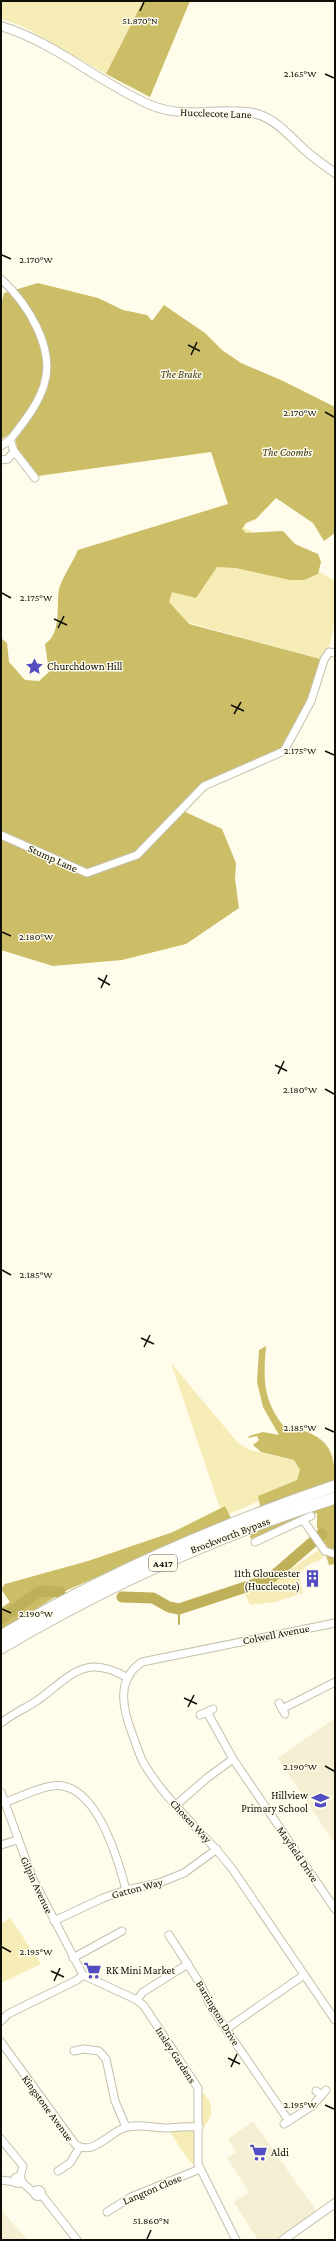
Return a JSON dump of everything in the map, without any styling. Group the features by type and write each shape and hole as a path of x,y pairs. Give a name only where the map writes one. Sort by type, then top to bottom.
{"highway":[{"name":"Brockworth Bypass","path":"1,1636 84,1589 152,1556 242,1519 335,1486"},
{"name":"Brockworth Bypass","path":"1,1648 73,1607 176,1557 271,1519 335,1498"}],"street":[{"name":"Hucclecote Lane","path":"1,26 45,45 130,95 168,111 193,113 253,113 271,120 286,130 306,152 335,173"},
{"path":"1,279 18,295 38,330 48,366 44,385 31,411 10,440 1,446"},
{"path":"10,440 14,451 35,478"},
{"path":"1,460 8,459 14,451"},
{"name":"Stump Lane","path":"1,835 87,873 137,855 204,786 284,751 311,702 324,660 329,652 335,653"},
{"path":"255,1542 311,1516"},
{"path":"303,1520 326,1551 335,1554"},
{"name":"Colwell Avenue","path":"200,1649 216,1643 335,1623"},
{"name":"Chosen Way","path":"200,1649 142,1662 136,1666 128,1678 123,1691 124,1710 136,1744 143,1762 176,1805 217,1849 335,2020"},
{"path":"1,1723 80,1669 95,1666 108,1668 128,1678"},
{"path":"282,1709 335,1682"},
{"name":"Mayfield Drive","path":"207,1712 233,1759 335,1909"},
{"path":"176,1805 207,1778 233,1759"},
{"path":"4,1803 37,1790 63,1786 86,1799 109,1838 119,1864 126,1890"},
{"name":"Gilpin Avenue","path":"1,1792 17,1840 33,1879 73,1958 83,1974"},
{"path":"1,1845 17,1840"},
{"name":"Gatton Way","path":"54,1921 103,1898 126,1890 159,1883 184,1873 217,1849"},
{"path":"73,1958 122,1931"},
{"name":"Barrington Drive","path":"169,1935 188,1964 226,2029 286,2123 312,2106 322,2092"},
{"path":"137,2000 143,1992 188,1964"},
{"path":"1,2021 8,2014 76,1980 83,1974"},
{"name":"Insley Gardens","path":"83,1974 137,2000 144,2006 198,2088 200,2169 236,2240"},
{"path":"226,2029 304,1975"},
{"name":"Kingstone Avenue","path":"1,2042 79,2148 99,2144 126,2127"},
{"path":"74,2051 84,2049 100,2051 106,2059 115,2101 126,2127 199,2127"},
{"path":"1,2139 24,2166 19,2180"},
{"path":"58,2171 70,2163 79,2148"},
{"name":"Langton Close","path":"107,2212 131,2197 200,2169"},
{"path":"1,2180 19,2180 37,2194 77,2240"},
{"path":"283,2240 335,2203"}],"shaded area":[{"path":"1,1 143,1 106,74 22,26 1,19"},
{"path":"233,521 335,581 333,632 324,660 186,622 169,602 164,578"},
{"path":"171,1363 238,1443 250,1450 294,1460 300,1471 297,1480 258,1496 259,1501 229,1514 225,1506 220,1508"},
{"path":"321,1548 326,1555 319,1561 306,1567 299,1575 303,1593 275,1602 250,1605 245,1594 248,1589 277,1579"},
{"name":"Hillview Primary School","path":"335,1718 335,1844 278,1758"},
{"path":"10,1918 41,1964 1,1983 1,1924"},
{"path":"198,2088 208,2099 211,2109 209,2120 200,2131 200,2169 189,2161 166,2126 200,2127"},
{"path":"253,2121 317,2212 275,2240 258,2240 234,2202 249,2192 227,2158 236,2152 228,2139"},
{"path":"1,2210 27,2239 26,2240 1,2240"}],"green space":[{"path":"143,1 190,1 150,97 106,74"},
{"path":"38,283 98,298 123,310 147,315 152,321 164,305 205,333 222,350 241,363 283,381 335,407 335,533 324,541 313,523 276,498 256,519 246,523 242,529 246,533 283,531 295,544 318,554 321,562 318,574 304,580 290,580 236,568 217,567 196,598 172,592 169,602 189,624 324,660 311,701 284,751 204,786 181,810 222,829 236,863 235,879 239,908 186,944 122,960 53,966 1,950 1,638 7,643 9,662 25,680 39,681 49,672 45,644 54,633 56,626 59,589 78,550 228,504 211,452 38,476 18,451 15,438 47,381 50,365 40,330 36,336 46,365 42,384 31,407 23,418 8,435 1,439 1,305 4,293"},
{"path":"266,1346 266,1391 273,1410 287,1430 291,1427 321,1439 331,1452 335,1471 335,1483 260,1506 258,1496 297,1480 300,1470 294,1460 261,1452 253,1445 259,1440 257,1436 248,1438 249,1436 263,1432 279,1435 263,1407 257,1382 259,1350"},
{"path":"335,1504 335,1564 329,1565 317,1527 317,1513 251,1539 249,1534 319,1507"},
{"path":"225,1506 231,1518 63,1592 1,1631 1,1608 10,1602 1,1589 5,1584 88,1561 173,1532"}],"waterway":[{"path":"122,1597 153,1598 169,1607 179,1609 270,1579 322,1534"},
{"path":"1,1619 40,1591 60,1592"},
{"path":"179,1609 179,1624"}],"place":[{"name":"Churchdown Hill","path":"34,666"},
{"name":"11th Gloucester (Hucclecote)","path":"313,1579"},
{"name":"Hillview Primary School","path":"321,1801"},
{"name":"RK Mini Market","path":"93,1970"},
{"name":"Aldi","path":"258,2152"}],"park label":[{"name":"The Brake","path":"181,374"},
{"name":"The Coombs","path":"287,452"}]}
